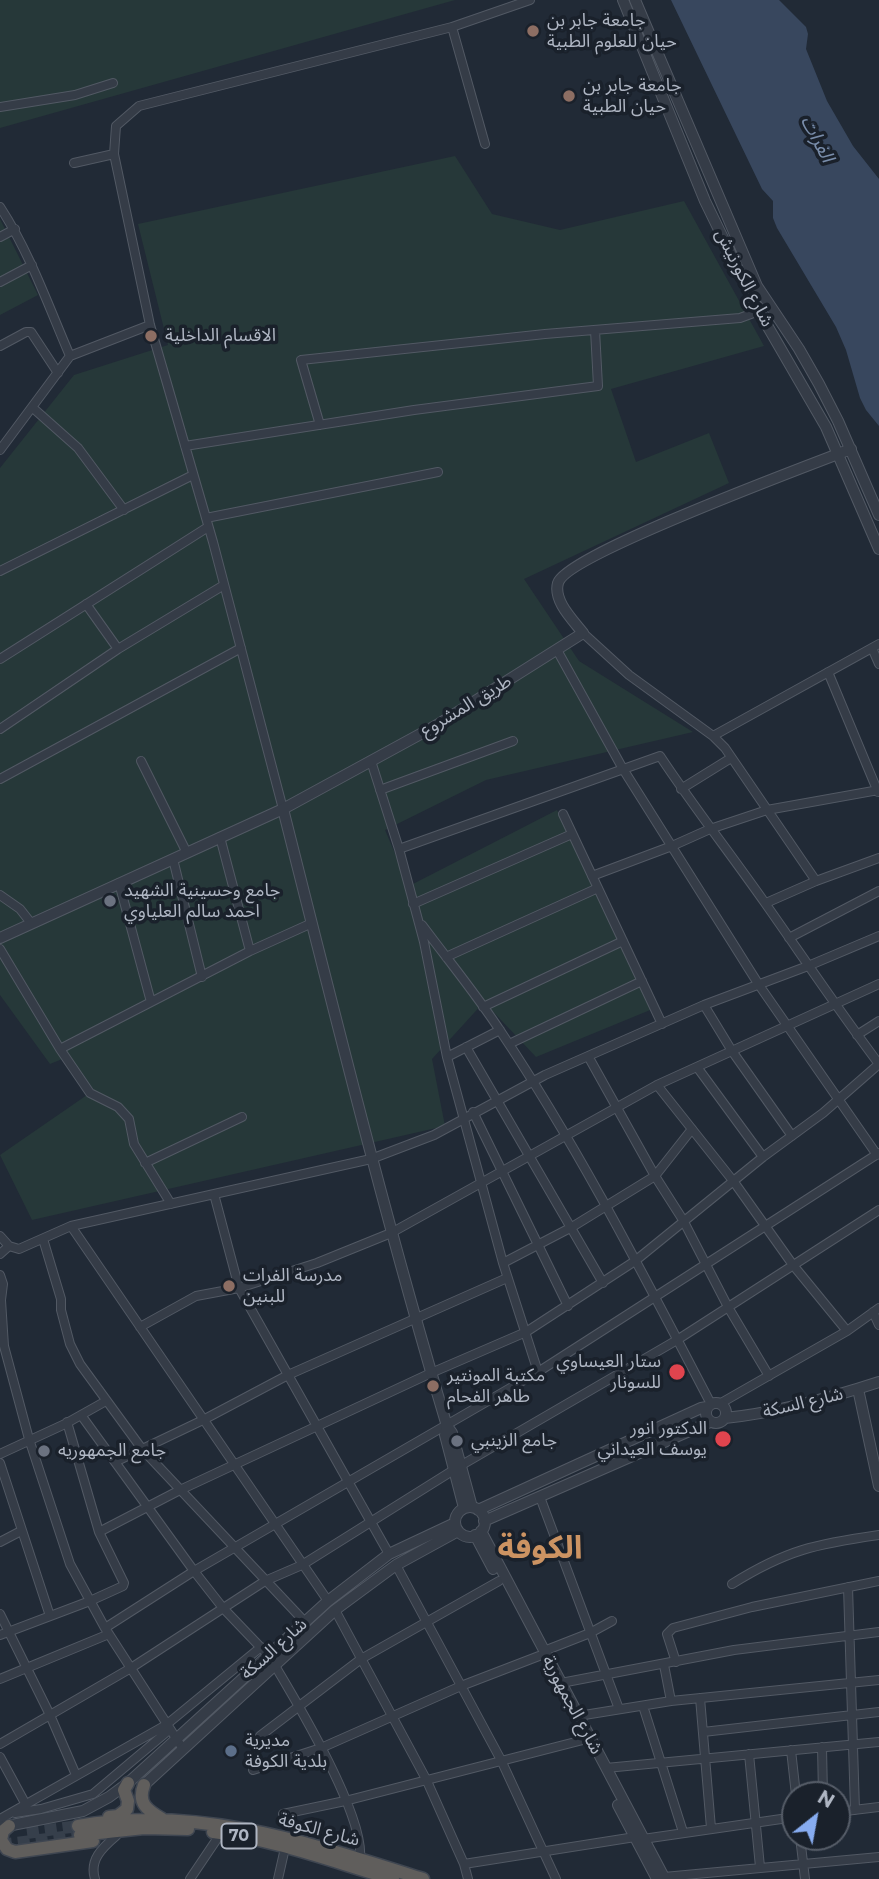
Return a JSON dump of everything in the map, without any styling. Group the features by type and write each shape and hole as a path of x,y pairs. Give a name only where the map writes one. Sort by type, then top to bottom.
{"highway":[{"path":"81,1829 125,1812 128,1801 124,1790 128,1783"},
{"path":"144,1785 142,1802 148,1811 162,1819"},
{"name":"شارع الكوفة","path":"81,1829 162,1819 247,1828 423,1879"},
{"path":"4,1821 1,1840 7,1849 15,1852 116,1836 187,1829"},
{"name":"شارع الكوفة","path":"81,1829 187,1829 221,1833 393,1879"}],"street":[{"path":"480,1529 445,1436 447,1426 371,1158 241,648 150,325 114,154 116,126 139,106 452,27 530,0"},
{"name":"شارع الكورنيش","path":"623,0 705,201 752,288 799,349 851,449 879,515"},
{"name":"شارع الكورنيش","path":"635,0 759,311 806,391 879,549"},
{"path":"452,27 485,144"},
{"path":"0,107 75,95 113,83"},
{"path":"74,163 114,154"},
{"path":"0,207 15,229 32,265 69,356"},
{"path":"0,237 15,229"},
{"path":"0,282 32,265"},
{"path":"320,425 301,360 740,318 759,311"},
{"path":"0,450 69,356 150,325"},
{"path":"185,446 414,410 598,386 595,330"},
{"path":"0,345 31,332 58,373"},
{"path":"33,408 78,448 124,510"},
{"path":"816,881 713,736 629,675 583,633 559,602 557,590 558,580 571,568 658,525 851,449"},
{"path":"206,517 438,472"},
{"path":"0,571 193,475"},
{"path":"0,659 208,527"},
{"path":"0,729 118,649 224,585"},
{"path":"86,604 118,649"},
{"name":"طريق المشروع","path":"0,937 283,809 437,725 583,633"},
{"path":"713,736 875,646 879,664"},
{"path":"0,779 241,648"},
{"path":"0,1679 107,1631 194,1572 538,1372 654,1295 878,1154 759,985 623,769 557,650"},
{"path":"592,876 672,846 710,828 767,810 878,792 828,672"},
{"path":"380,790 513,741"},
{"path":"99,1532 180,1490 431,1373 526,1332 635,1261 683,1220 839,1099 879,1064 660,756 399,849"},
{"path":"681,789 731,758"},
{"path":"141,761 187,853"},
{"path":"371,761 418,919 447,1057 503,1264 538,1372"},
{"path":"563,814 662,1024"},
{"path":"413,904 572,834"},
{"path":"220,837 250,951"},
{"path":"765,903 879,858"},
{"path":"173,859 202,977"},
{"path":"119,883 150,1002"},
{"path":"446,957 598,888"},
{"path":"789,939 879,891"},
{"path":"0,895 20,909 31,923"},
{"path":"418,919 500,1030 565,1136 713,1405 726,1411 725,1418 717,1424 706,1417 713,1405"},
{"path":"60,1049 250,951 312,923"},
{"path":"0,1236 9,1247 19,1249 71,1226 371,1158 434,1135 532,1082 704,1005 879,936"},
{"path":"484,1007 623,941"},
{"path":"0,949 60,1049 90,1093 118,1107 129,1119 134,1144 171,1204"},
{"path":"509,1044 642,981"},
{"path":"140,1327 196,1296 239,1288 317,1263 391,1233 657,1085 879,984"},
{"path":"704,1005 732,1051 792,1136"},
{"path":"857,1035 879,1021"},
{"path":"447,1057 500,1030"},
{"path":"466,1047 603,1283"},
{"path":"588,1056 769,1376"},
{"path":"697,1067 763,1157"},
{"path":"657,1085 734,1182 793,1265 847,1331"},
{"path":"473,1112 568,1306"},
{"path":"145,1163 243,1117"},
{"path":"503,1264 572,1227 655,1175 692,1129"},
{"path":"214,1194 239,1288 389,1554"},
{"path":"0,1744 131,1668 265,1581 302,1564 456,1468 677,1340 879,1210"},
{"path":"71,1226 328,1601"},
{"path":"43,1239 61,1299 69,1343 80,1364 142,1449 304,1621"},
{"path":"0,1254 9,1247"},
{"path":"0,1275 3,1284 1,1300 4,1346 29,1439 70,1564 107,1631 183,1749"},
{"path":"115,1462 288,1375 507,1278"},
{"path":"710,1422 540,1497 480,1529 464,1535 457,1527 457,1514 713,1405 847,1331 876,1310 879,1325"},
{"name":"شارع السكة","path":"725,1418 750,1415 879,1382"},
{"path":"858,1389 879,1486"},
{"path":"0,1454 106,1401"},
{"path":"4,1821 93,1794 168,1728 264,1651 223,1608 194,1572 81,1415"},
{"path":"4,1633 90,1601 124,1583 99,1532 67,1422"},
{"path":"0,1463 50,1616"},
{"path":"540,1497 619,1709"},
{"name":"شارع السكة","path":"4,1821 83,1811 109,1797 176,1741 264,1651 328,1601 389,1554 457,1527"},
{"name":"شارع السكة","path":"144,1785 335,1610 396,1565 457,1527"},
{"name":"شارع الجمهورية","path":"480,1529 499,1581 561,1683 639,1838"},
{"name":"شارع الجمهورية","path":"480,1529 583,1740 662,1878"},
{"path":"0,1542 21,1531"},
{"path":"732,1584 762,1565 793,1551 819,1544 879,1535"},
{"path":"396,1565 501,1760 555,1879"},
{"path":"260,1736 361,1659 499,1581"},
{"path":"676,1662 667,1634 673,1628 751,1607 879,1581"},
{"path":"848,1587 855,1810"},
{"path":"335,1610 426,1779 464,1864 468,1879"},
{"path":"0,1614 4,1633 27,1668 76,1775"},
{"path":"253,1770 321,1748 394,1718 612,1621"},
{"path":"561,1683 734,1650 879,1632"},
{"path":"274,1664 321,1748 345,1801 361,1843 360,1859"},
{"path":"664,1665 671,1702"},
{"path":"578,1716 700,1698 879,1680"},
{"path":"700,1698 711,1828"},
{"path":"643,1706 683,1832"},
{"path":"703,1732 879,1712"},
{"path":"4,1821 25,1803 168,1728"},
{"path":"283,1814 345,1801 583,1740"},
{"path":"606,1768 879,1742"},
{"path":"822,1747 823,1781"},
{"path":"791,1750 794,1781"},
{"path":"749,1754 760,1867"},
{"path":"0,1757 25,1803"},
{"path":"851,1810 879,1807"},
{"path":"464,1864 781,1819"},
{"path":"190,1879 221,1833"},
{"path":"95,1879 93,1871 96,1859 101,1849 116,1836"},
{"path":"278,1879 285,1848"},
{"path":"802,1851 805,1879"},
{"path":"662,1878 879,1857"}],"shaded area":[{"path":"0,0 455,0 0,128"},
{"path":"455,156 492,214 560,230 684,201 764,346 611,389 636,462 709,433 729,483 524,579 579,661 693,732 486,780 385,830 409,886 557,810 655,1008 536,1057 484,1002 432,1059 445,1126 32,1220 0,1155 87,1095 67,1057 50,1064 0,995 0,468 74,375 168,345 138,224"},
{"path":"0,219 38,295 0,315"}],"water":[{"name":"الفرات","path":"671,0 779,0 806,27 806,49 827,101 853,146 879,179 879,426 860,398 846,350 836,327 777,228 773,218 773,201 762,189"}],"tunnel":[{"path":"27,1833 78,1826"},
{"path":"0,1845 80,1835"}],"place":[{"name":"جامعة جابر بن حيان للعلوم الطبية","path":"533,31"},
{"name":"جامعة جابر بن حيان الطبية","path":"569,96"},
{"name":"الاقسام الداخلية","path":"151,336"},
{"name":"جامع وحسينية الشهيد احمد سالم العلياوي","path":"110,901"},
{"name":"مدرسة الفرات للبنين","path":"229,1286"},
{"name":"ستار العيساوي للسونار","path":"677,1372"},
{"name":"مكتبة المونتير طاهر الفحام","path":"433,1386"},
{"name":"الدكتور انور يوسف العيداني","path":"723,1439"},
{"name":"جامع الزينبي","path":"457,1441"},
{"name":"جامع الجمهوريه","path":"44,1451"},
{"name":"مديرية بلدية الكوفة","path":"231,1751"}],"district":[{"name":"الكوفة","path":"540,1549"}]}
